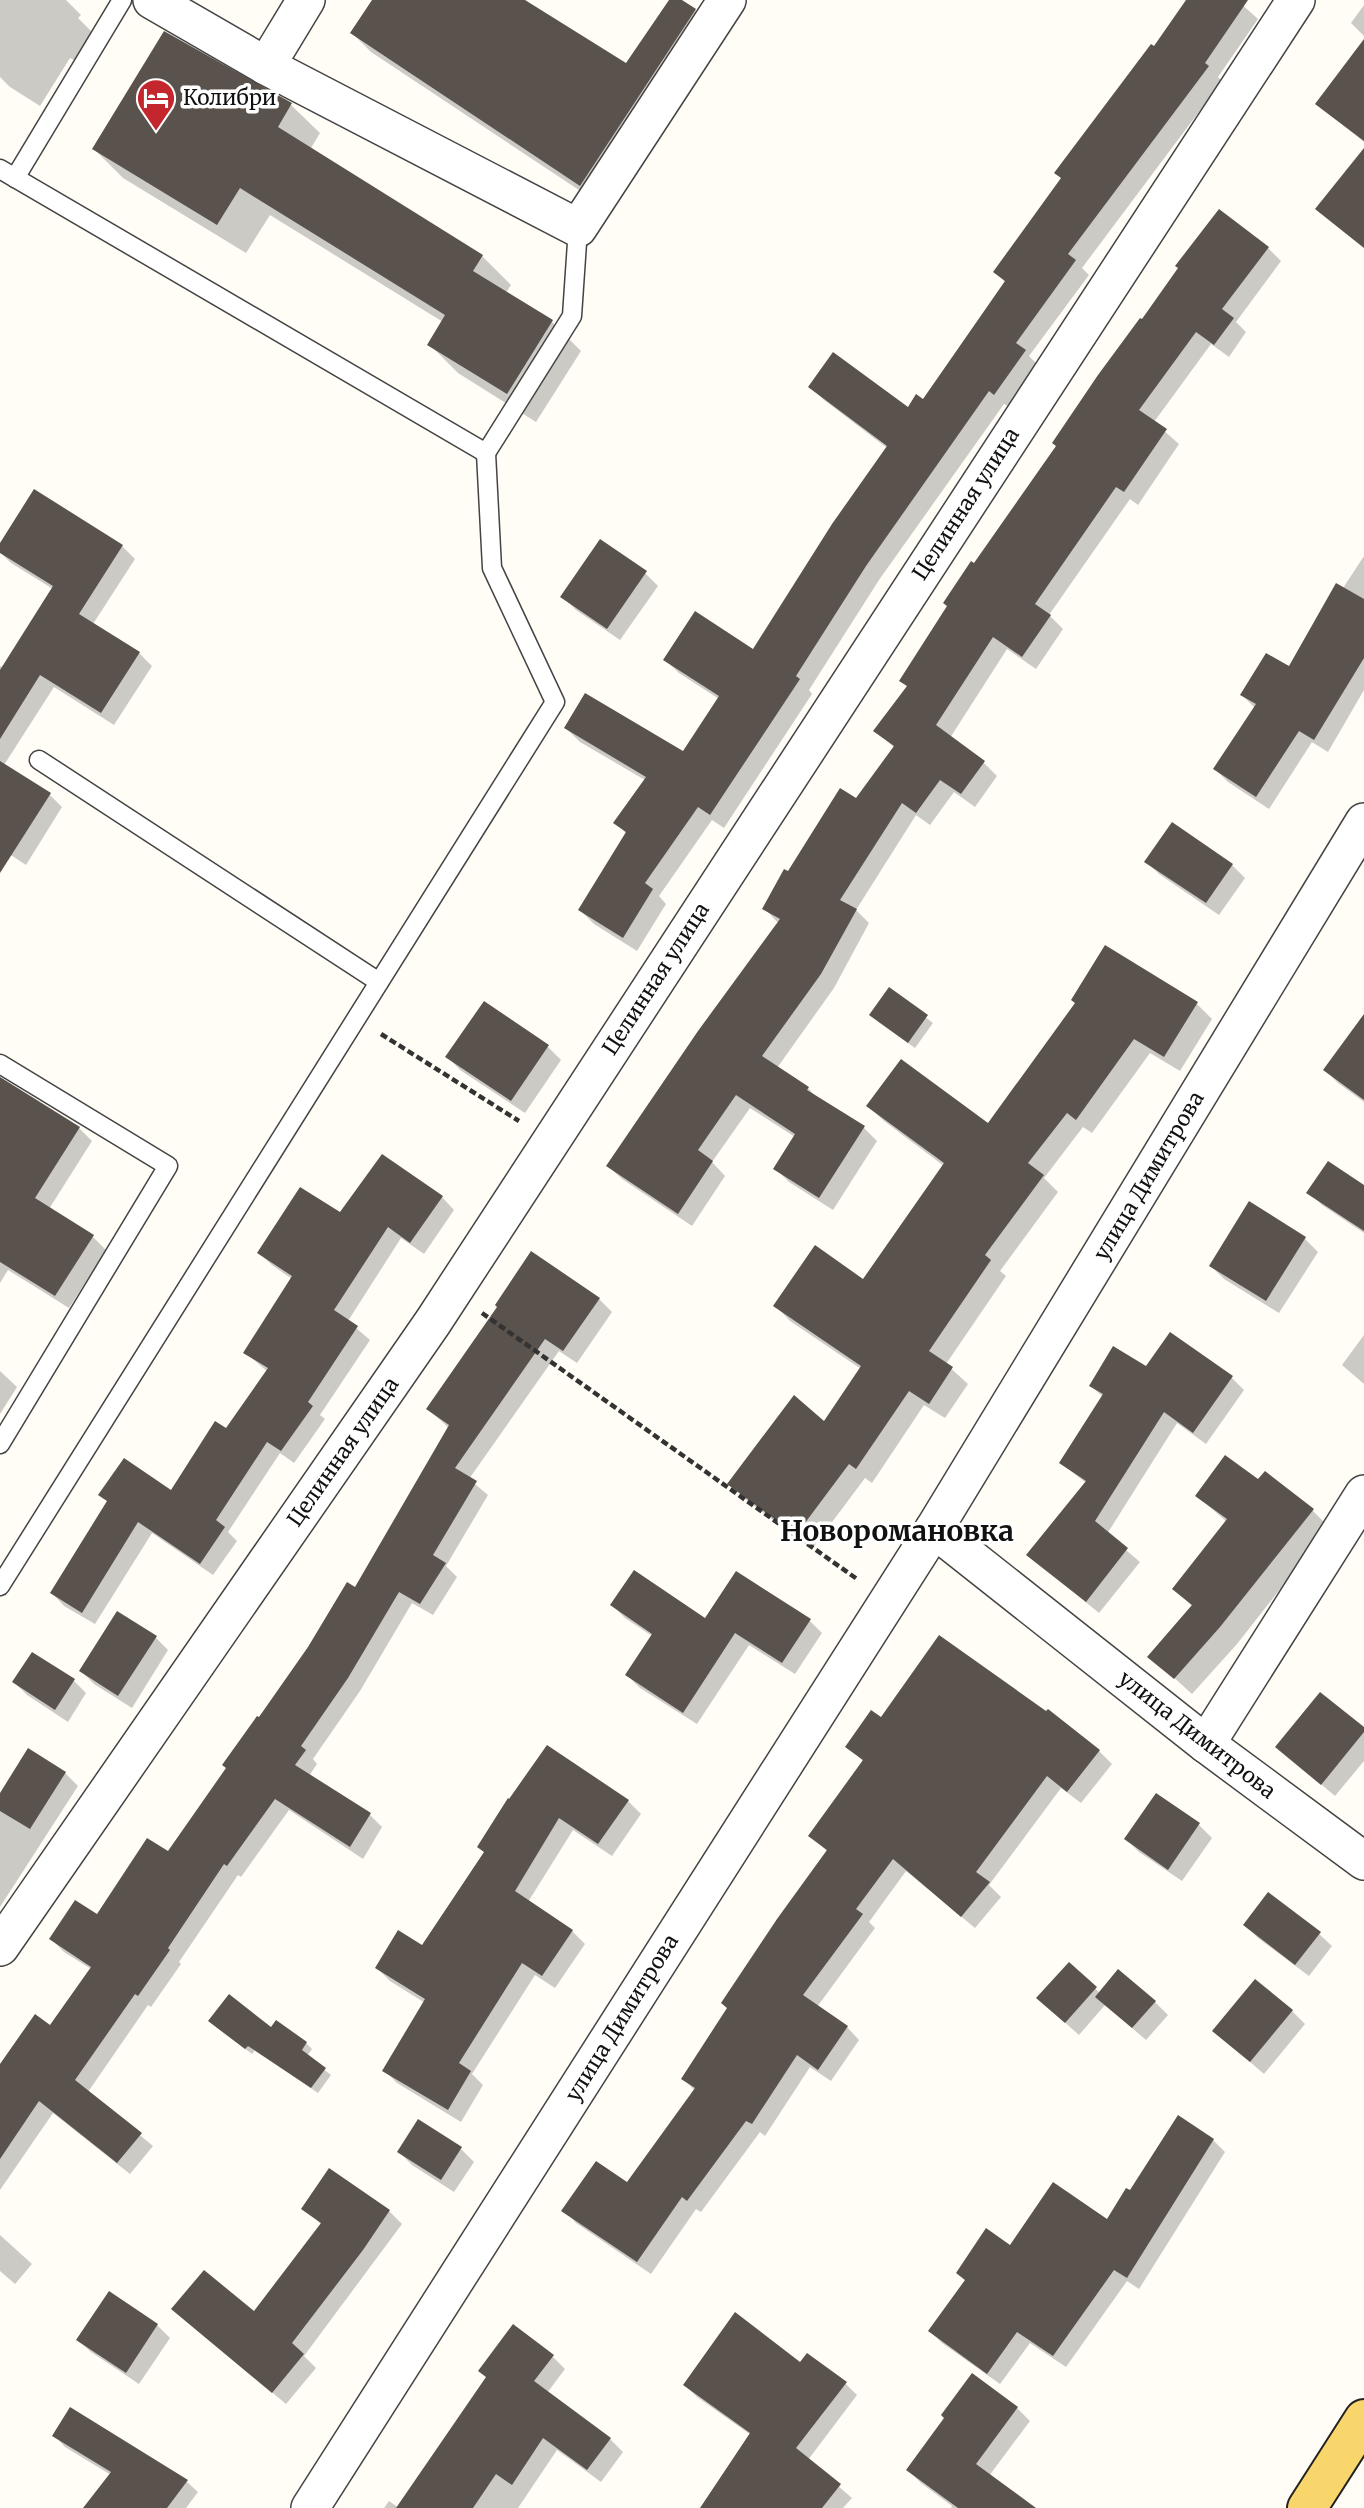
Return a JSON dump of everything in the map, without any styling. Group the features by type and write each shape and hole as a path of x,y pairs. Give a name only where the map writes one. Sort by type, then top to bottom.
{"main road":[{"path":"1307,2508 1364,2419"}],"street":[{"path":"152,0 266,66 578,228 727,0"},
{"path":"266,66 306,0"},
{"name":"Целинная улица","path":"0,1947 452,1292 1296,0"},
{"name":"улица Димитрова","path":"310,2508 934,1529 1364,822"},
{"path":"1206,1744 1364,1494"},
{"name":"улица Димитрова","path":"934,1529 1206,1744 1364,1861"}],"lane":[{"path":"122,0 8,174 486,453"},
{"path":"0,1586 555,702 492,568 486,453 572,316 578,228"},
{"path":"38,760 379,982"},
{"path":"0,1064 168,1166 0,1444"}],"path":[{"path":"357,1018 550,1141"},
{"path":"452,1292 888,1601"}],"building":[{"path":"372,0 525,0 626,63 669,0 682,0 696,9 580,186 350,33"},
{"path":"1186,0 1248,0 1205,63 1209,66 1068,254 1076,260 1016,343 1026,350 994,395 989,391 866,566 796,676 800,679 710,815 698,807 645,883 653,889 623,938 578,910 626,832 613,823 646,777 564,728 585,693 683,751 719,696 663,660 695,611 753,649 832,524 887,446 808,387 833,352 908,407 916,394 923,399 1005,281 993,272 1061,178 1054,173 1151,44 1154,46"},
{"path":"164,31 292,103 278,127 483,255 473,271 553,320 507,394 427,345 445,315 240,188 217,225 92,149"},
{"path":"1364,39 1364,141 1315,104"},
{"path":"1364,148 1364,248 1315,209"},
{"path":"1219,209 1269,247 1222,309 1234,318 1214,345 1196,332 1139,410 1167,429 1124,492 1116,487 1035,604 1051,615 1022,657 993,637 936,725 985,761 961,794 940,780 916,813 902,803 840,900 857,909 821,974 762,1056 809,1087 807,1090 865,1126 819,1198 773,1169 795,1134 736,1095 698,1150 713,1161 678,1214 606,1166 698,1031 780,919 762,909 784,869 788,871 840,788 856,798 894,746 873,731 907,686 899,681 947,606 943,603 1056,446 1052,443 1098,375 1140,318 1142,319 1178,268 1175,266"},
{"path":"34,489 123,545 79,614 140,652 101,713 40,675 0,739 0,670 53,586 0,553 0,543"},
{"path":"600,539 647,571 607,629 560,597"},
{"path":"1336,583 1364,599 1364,658 1314,740 1299,731 1256,797 1213,769 1256,704 1240,695 1266,653 1289,666"},
{"path":"0,761 51,793 0,873"},
{"path":"1172,822 1233,864 1206,903 1144,862"},
{"path":"1105,945 1198,1002 1164,1057 1134,1039 1076,1120 1067,1113 1028,1163 1044,1175 985,1255 991,1260 929,1351 953,1367 929,1404 909,1391 856,1469 849,1464 796,1535 727,1484 794,1395 824,1421 861,1366 773,1306 815,1245 863,1279 944,1163 866,1106 901,1059 988,1123 1075,1003 1071,1000"},
{"path":"889,987 928,1015 908,1043 869,1015"},
{"path":"484,1001 549,1045 511,1101 445,1057"},
{"path":"1364,1014 1364,1100 1323,1070"},
{"path":"0,1077 80,1127 35,1198 94,1235 55,1296 0,1262"},
{"path":"382,1154 443,1196 410,1243 388,1227 334,1310 358,1326 308,1402 313,1406 281,1451 267,1442 216,1520 225,1527 200,1564 138,1522 82,1613 50,1593 107,1501 98,1495 124,1458 171,1490 215,1421 226,1428 268,1368 243,1353 292,1276 257,1253 300,1187 340,1212"},
{"path":"1328,1161 1364,1185 1364,1231 1306,1193"},
{"path":"1249,1201 1306,1237 1266,1301 1209,1266"},
{"path":"531,1251 600,1298 563,1351 545,1339 455,1468 477,1481 433,1555 446,1563 420,1604 399,1592 348,1678 301,1746 306,1750 295,1765 371,1813 350,1847 275,1799 227,1866 224,1864 168,1948 170,1950 138,1996 135,1994 75,2080 142,2133 117,2163 39,2101 0,2159 0,2064 35,2014 50,2025 91,1967 49,1939 75,1900 97,1914 147,1838 168,1851 226,1768 222,1765 308,1647 347,1582 355,1587 449,1425 426,1409 497,1307 495,1305"},
{"path":"1170,1332 1233,1376 1193,1433 1164,1412 1095,1521 1128,1548 1086,1602 1026,1555 1086,1481 1059,1463 1103,1394 1089,1386 1113,1346 1146,1366"},
{"path":"1225,1455 1258,1479 1265,1471 1314,1509 1220,1627 1174,1679 1147,1657 1192,1605 1172,1589 1227,1519 1195,1496"},
{"path":"634,1570 705,1618 736,1571 811,1619 782,1663 735,1633 683,1713 625,1675 652,1634 610,1605"},
{"path":"117,1611 157,1636 118,1696 79,1671"},
{"path":"939,1635 1046,1711 1048,1709 1100,1750 1067,1792 1047,1776 976,1872 990,1882 961,1917 893,1859 856,1909 863,1914 803,1995 848,2026 818,2070 797,2055 752,2124 746,2121 687,2201 682,2197 637,2262 561,2211 596,2161 627,2182 695,2088 681,2079 727,2008 721,2003 827,1850 808,1836 863,1760 845,1747 871,1710 881,1717"},
{"path":"32,1652 75,1679 55,1710 12,1682"},
{"path":"1320,1692 1364,1727 1364,1732 1321,1785 1275,1747"},
{"path":"547,1745 629,1800 598,1844 559,1818 515,1891 573,1930 542,1976 522,1963 459,2063 471,2071 448,2110 382,2071 425,1999 375,1968 398,1930 422,1945 484,1852 477,1847 508,1798"},
{"path":"28,1748 66,1772 30,1829 0,1811 0,1793"},
{"path":"1156,1793 1200,1823 1168,1870 1124,1839"},
{"path":"1268,1892 1321,1932 1295,1965 1243,1925"},
{"path":"1069,1962 1097,1987 1065,2023 1036,1998"},
{"path":"1118,1969 1156,2001 1132,2028 1095,1997"},
{"path":"1255,1979 1293,2010 1250,2062 1212,2031"},
{"path":"229,1994 271,2027 276,2020 307,2042 302,2050 326,2068 311,2088 248,2046 245,2049 208,2021"},
{"path":"1178,2115 1214,2139 1127,2278 1114,2270 1053,2356 1017,2332 987,2374 928,2331 965,2280 956,2273 986,2228 1010,2245 1053,2182 1107,2219 1126,2188 1130,2190"},
{"path":"418,2119 462,2147 441,2180 397,2152"},
{"path":"329,2168 390,2210 292,2343 304,2354 272,2393 171,2309 204,2270 254,2311 321,2223 301,2209"},
{"path":"109,2291 158,2324 126,2373 76,2340"},
{"path":"735,2312 800,2362 807,2353 847,2382 796,2448 841,2484 822,2508 700,2508 750,2433 683,2385"},
{"path":"513,2324 554,2355 534,2381 611,2438 587,2470 543,2438 512,2485 496,2474 473,2508 396,2508 486,2377 478,2371"},
{"path":"972,2373 1018,2407 976,2464 1036,2508 958,2508 906,2470 944,2418 941,2415"},
{"path":"70,2407 188,2480 167,2508 83,2508 111,2472 52,2436"}],"place":[{"name":"Колибри","path":"156,132"}],"district":[{"name":"Новоромановка","path":"897,1531"}]}
